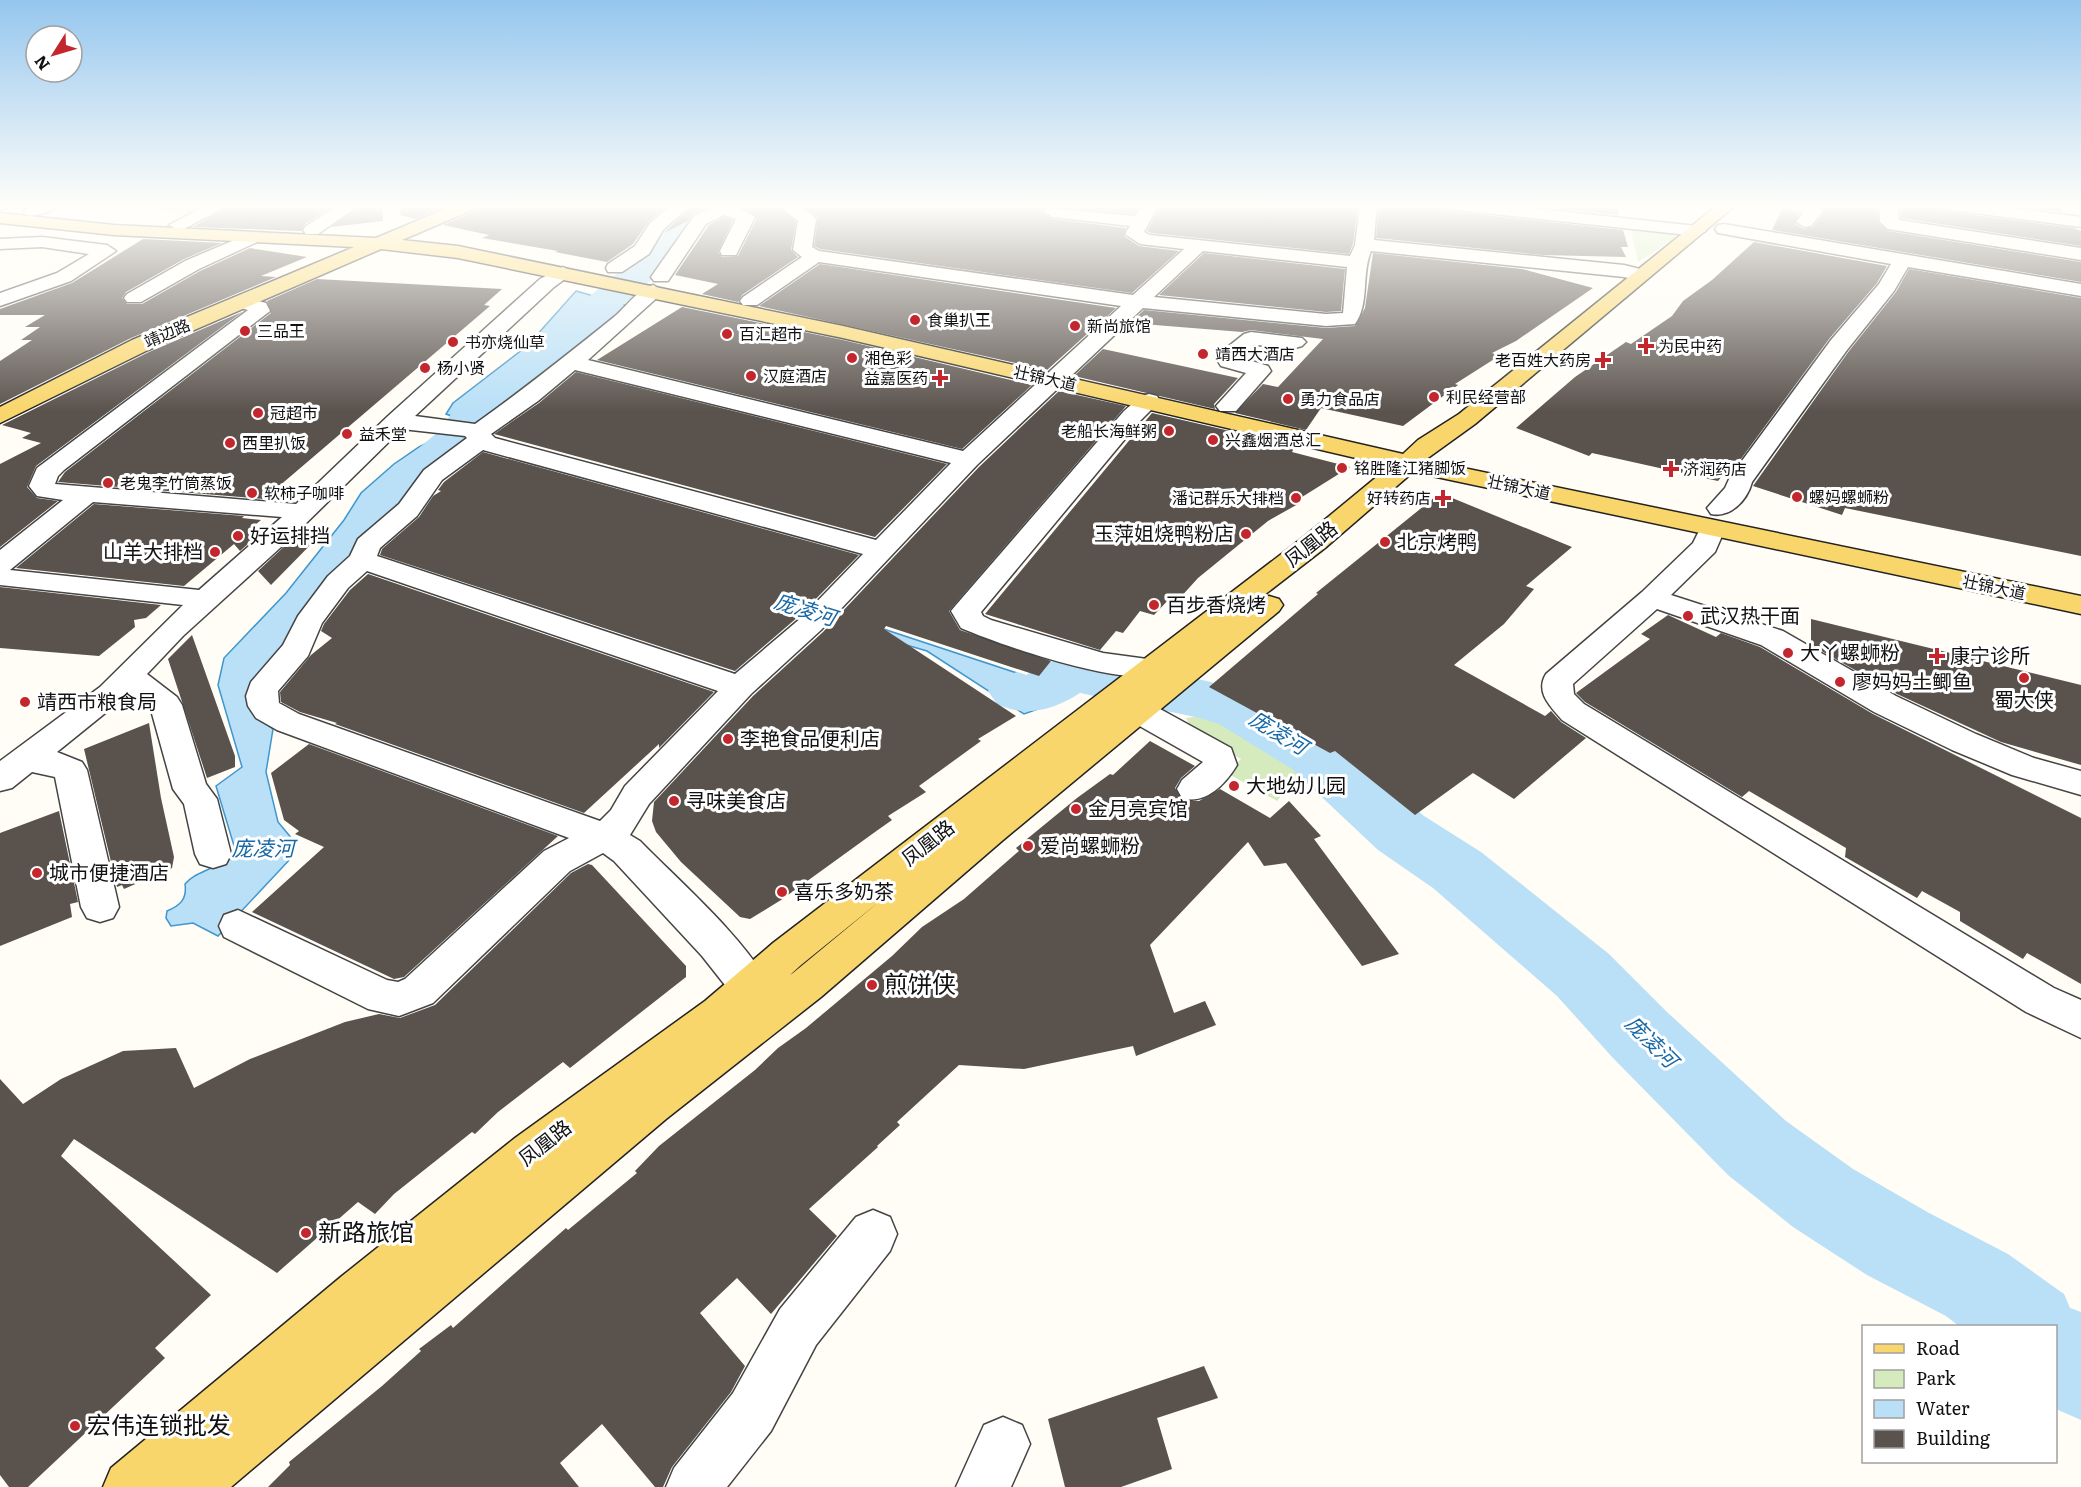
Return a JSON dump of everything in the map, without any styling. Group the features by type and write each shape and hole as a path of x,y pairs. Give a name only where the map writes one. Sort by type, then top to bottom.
{"main road":[{"name":"靖边路","path":"0,407 130,342 294,273"},
{"name":"靖边路","path":"0,416 140,345 303,273"},
{"name":"壮锦大道","path":"594,273 609,274"},
{"name":"壮锦大道","path":"605,273 750,301 1060,374 1149,401 1434,469 2081,583"},
{"name":"凤凰路","path":"130,1487 359,1293 531,1153 750,987 787,954 1138,692 1185,675 1670,273"},
{"name":"凤凰路","path":"189,1487 651,1105 807,985 990,831 1138,692 1427,445 1467,419 1641,275"},
{"name":"壮锦大道","path":"660,284 1060,374 1228,406 1387,440 1457,450"},
{"name":"壮锦大道","path":"1504,460 1716,518 2081,605"}],"street":[{"path":"0,300 29,287 71,273"},
{"path":"134,298 177,273"},
{"path":"8,767 99,690 192,597 386,419 536,285 557,273"},
{"path":"8,767 111,694 173,629 282,532 396,421 558,273"},
{"path":"667,273 660,284 631,314 490,427 476,435 433,475 408,510 368,545 362,560 338,582 308,622 297,649 267,679 260,698 269,714 606,837 627,851 716,945 750,987"},
{"path":"750,301 790,273"},
{"path":"941,273 1140,301 1340,321 1348,320 1353,313 1358,273"},
{"path":"238,926 382,997 399,999 419,991 557,861 568,853 606,837 623,819 637,795 740,687 818,616 968,460 1169,273"},
{"path":"1634,273 1641,275"},
{"path":"1895,273 1887,287 1829,357 1739,482 1737,490 1716,518 1705,546 1652,598 1557,681 1559,698 1573,712 2029,993 2081,1020"},
{"path":"1982,273 2081,290"},
{"path":"0,283 29,287"},
{"path":"240,302 259,307 260,311 55,465 43,479 42,486 46,491 289,510"},
{"path":"1228,406 1260,371 1229,361 1226,357 1251,338 1296,342"},
{"path":"571,362 968,460"},
{"path":"1149,401 1132,416 966,611 971,622 981,626 1101,663 1219,756 1220,765 1194,789"},
{"path":"396,421 441,426 476,435 881,550"},
{"path":"0,564 87,494"},
{"path":"362,560 740,687"},
{"path":"0,577 192,597"},
{"path":"1652,598 1772,638 1885,704 1964,742 2024,767 2081,783"},
{"path":"131,673 137,683 166,705 190,789 200,799 213,854"},
{"path":"8,767 47,761 70,770 100,907"},
{"path":"693,1487 752,1412 798,1327 873,1234"}],"green space":[{"path":"1209,715 1237,724 1266,740 1313,780 1291,786 1277,801 1227,773 1241,759 1192,730 1186,718"}],"water":[{"path":"576,291 629,306 479,426 446,414 453,403 527,346"},
{"name":"庞凌河","path":"441,436 464,438 465,443 303,614 265,723 273,729 266,772 278,822 293,840 296,847 294,855 218,936 193,923 171,926 166,918 167,911 182,901 185,884 196,875 223,862 235,849 216,786 242,767 218,685 224,658 286,593 344,520 361,493 394,464 419,447"},
{"path":"841,615 1035,679 1046,677 1061,657 1104,669 1061,701 1024,714 927,651 831,623"}],"building":[{"path":"88,273 159,273 126,292 122,298 127,304 142,304 196,273 267,273 261,276 276,277 131,338 0,404 0,361 32,340 21,340 40,327 25,327 45,315 0,315 0,309 72,283"},
{"path":"774,273 742,295 738,302 702,294 718,284 675,275"},
{"path":"806,273 883,273 1116,308 1102,321 1098,320 1098,324 1047,370 759,306"},
{"path":"993,273 1154,273 1132,293"},
{"path":"1182,273 1345,273 1341,311 1326,312 1159,295"},
{"path":"1370,273 1538,273 1593,288 1516,341 1492,353 1499,356 1455,384 1458,385 1403,426 1321,408 1306,430 1235,413 1263,384 1278,387 1323,339 1251,330 1242,332 1130,323 1144,310 1326,328 1355,326 1365,308"},
{"path":"1719,273 1883,273 1829,339 1727,478 1722,476 1718,481 1592,453 1589,456 1516,428 1575,377 1626,342 1631,344 1672,316 1683,301"},
{"path":"1907,273 1935,273 2081,298 2081,556 1845,508 1842,515 1753,486 1849,351 1896,292"},
{"path":"2030,273 2081,273 2081,282"},
{"path":"317,279 502,289 484,305 490,306 264,499 58,482 65,472 271,313 267,301"},
{"path":"682,307 843,340 1032,385 962,449 597,360"},
{"path":"242,312 36,466 27,487 37,498 58,501 0,547 0,464 41,443 22,438 31,433 2,425 149,352"},
{"path":"1103,349 1238,378 1214,404 1215,409 1074,376"},
{"path":"576,372 947,464 875,537 494,434 539,403"},
{"path":"1059,391 1126,406 949,611 960,630 1051,661 1039,676 886,626 884,629 1016,716 978,739 981,741 919,786 926,792 888,816 892,820 781,900 750,919 740,917 681,862 656,832 652,821 654,802 753,696 823,632 979,467"},
{"path":"1152,413 1295,446 1292,452 1350,467 1294,502 1298,504 1268,521 1198,578 1179,599 1171,597 1154,615 1140,611 1123,633 1116,631 1100,650 985,614"},
{"path":"483,452 859,555 799,616 735,671 380,555 382,549 419,517 433,496 441,491 438,490 444,482"},
{"path":"1440,493 1572,547 1526,586 1534,589 1504,624 1454,665 1545,716 1551,711 1561,722 1586,738 1514,799 1473,773 1415,815 1335,751 1330,753 1209,687 1318,594 1316,593"},
{"path":"94,504 244,516 242,518 261,520 255,525 268,526 240,551 234,544 184,586 16,568"},
{"path":"304,528 325,530 271,585 258,571"},
{"path":"368,574 714,692 659,748 659,744 584,813 335,724 337,723 300,712 281,702 280,692 311,655 332,638 321,631 324,624 350,590"},
{"path":"0,587 161,605 146,618 134,620 135,627 99,656 0,648"},
{"path":"1668,615 1716,637 1721,633 1760,647 1873,714 2081,818 2081,984 2027,953 2023,959 1960,921 1960,912 1922,891 1917,898 1845,857 1846,848 1749,791 1742,797 1585,702 1576,693 1650,639 1641,634"},
{"path":"1811,619 2081,685 2081,765 2001,742 1897,694 1811,645"},
{"path":"192,635 235,756 235,767 207,778 168,659"},
{"path":"149,723 161,798 174,857 172,868 124,889 122,885 117,887 84,749"},
{"path":"1150,741 1195,766 1181,778 1175,788 1182,800 1199,801 1220,789 1270,818 1289,801 1321,836 1314,839 1399,954 1362,966 1286,863 1264,866 1248,842 1150,945 1174,1013 1205,1001 1216,1025 1136,1056 1133,1046 1024,1069 959,1065 897,1122 900,1125 878,1147 809,1209 837,1236 771,1314 737,1278 700,1313 745,1366 731,1392 672,1467 663,1487 655,1487 602,1424 560,1463 579,1487 268,1487 290,1465 289,1462 382,1386 421,1351 419,1349 451,1325 453,1328 566,1228 568,1230 637,1173 635,1171 659,1146 755,1070 778,1048 806,1028 892,956 922,927 964,899 1019,851 1016,848 1077,798 1110,774 1113,775"},
{"path":"309,744 558,836 404,977 394,979 252,912 324,847 295,834 299,831 284,820 271,773"},
{"name":"城市便捷酒店","path":"59,811 78,902 70,904 72,917 0,946 0,833"},
{"path":"588,864 592,865 686,966 686,977 570,1068 563,1062 498,1112 475,1134 472,1132 394,1194 375,1214 358,1202 277,1273 74,1139 61,1156 211,1295 155,1348 165,1358 28,1487 9,1487 0,1475 0,1079 23,1104 61,1079 123,1051 176,1048 194,1088 250,1059 345,1022 379,1014 400,1018 435,1005 571,873"},
{"path":"1204,1366 1218,1398 1157,1418 1172,1469 1121,1487 1065,1487 1048,1419"}],"waterway":[{"name":"庞凌河","path":"394,492 453,441 472,415 637,273"},
{"name":"庞凌河","path":"1017,691 1024,694 1038,692 1074,674 1207,700 1240,710 1313,754 1401,833 1457,870 1583,975 1640,1035 1757,1148 1823,1198 1898,1244 1977,1285 2031,1325"},
{"name":"庞凌河","path":"2057,1349 2081,1373"}],"place":[{"name":"食巢扒王","path":"915,320"},
{"name":"新尚旅馆","path":"1075,326"},
{"name":"三品王","path":"245,331"},
{"name":"百汇超市","path":"727,334"},
{"name":"书亦烧仙草","path":"453,342"},
{"name":"为民中药","path":"1646,346"},
{"name":"靖西大酒店","path":"1203,354"},
{"name":"湘色彩","path":"852,358"},
{"name":"老百姓大药房","path":"1603,360"},
{"name":"杨小贤","path":"425,368"},
{"name":"汉庭酒店","path":"751,376"},
{"name":"益嘉医药","path":"940,378"},
{"name":"利民经营部","path":"1434,397"},
{"name":"勇力食品店","path":"1288,399"},
{"name":"冠超市","path":"258,413"},
{"name":"老船长海鲜粥","path":"1169,431"},
{"name":"益禾堂","path":"347,434"},
{"name":"兴鑫烟酒总汇","path":"1213,440"},
{"name":"西里扒饭","path":"230,443"},
{"name":"铭胜隆江猪脚饭","path":"1342,468"},
{"name":"济润药店","path":"1671,469"},
{"name":"老鬼李竹筒蒸饭","path":"108,483"},
{"name":"软柿子咖啡","path":"252,493"},
{"name":"螺妈螺蛳粉","path":"1797,497"},
{"name":"潘记群乐大排档","path":"1296,498"},
{"name":"好转药店","path":"1443,498"},
{"name":"玉萍姐烧鸭粉店","path":"1246,534"},
{"name":"好运排挡","path":"238,536"},
{"name":"北京烤鸭","path":"1385,542"},
{"name":"山羊大排档","path":"215,552"},
{"name":"百步香烧烤","path":"1154,605"},
{"name":"武汉热干面","path":"1688,616"},
{"name":"大丫螺蛳粉","path":"1788,653"},
{"name":"康宁诊所","path":"1937,656"},
{"name":"蜀大侠","path":"2024,678"},
{"name":"廖妈妈土鲫鱼","path":"1840,682"},
{"name":"靖西市粮食局","path":"25,702"},
{"name":"李艳食品便利店","path":"728,739"},
{"name":"大地幼儿园","path":"1234,786"},
{"name":"寻味美食店","path":"674,801"},
{"name":"金月亮宾馆","path":"1076,809"},
{"name":"爱尚螺蛳粉","path":"1028,846"},
{"name":"城市便捷酒店","path":"37,873"},
{"name":"喜乐多奶茶","path":"782,892"},
{"name":"煎饼侠","path":"872,985"},
{"name":"新路旅馆","path":"306,1233"},
{"name":"宏伟连锁批发","path":"75,1426"}]}
